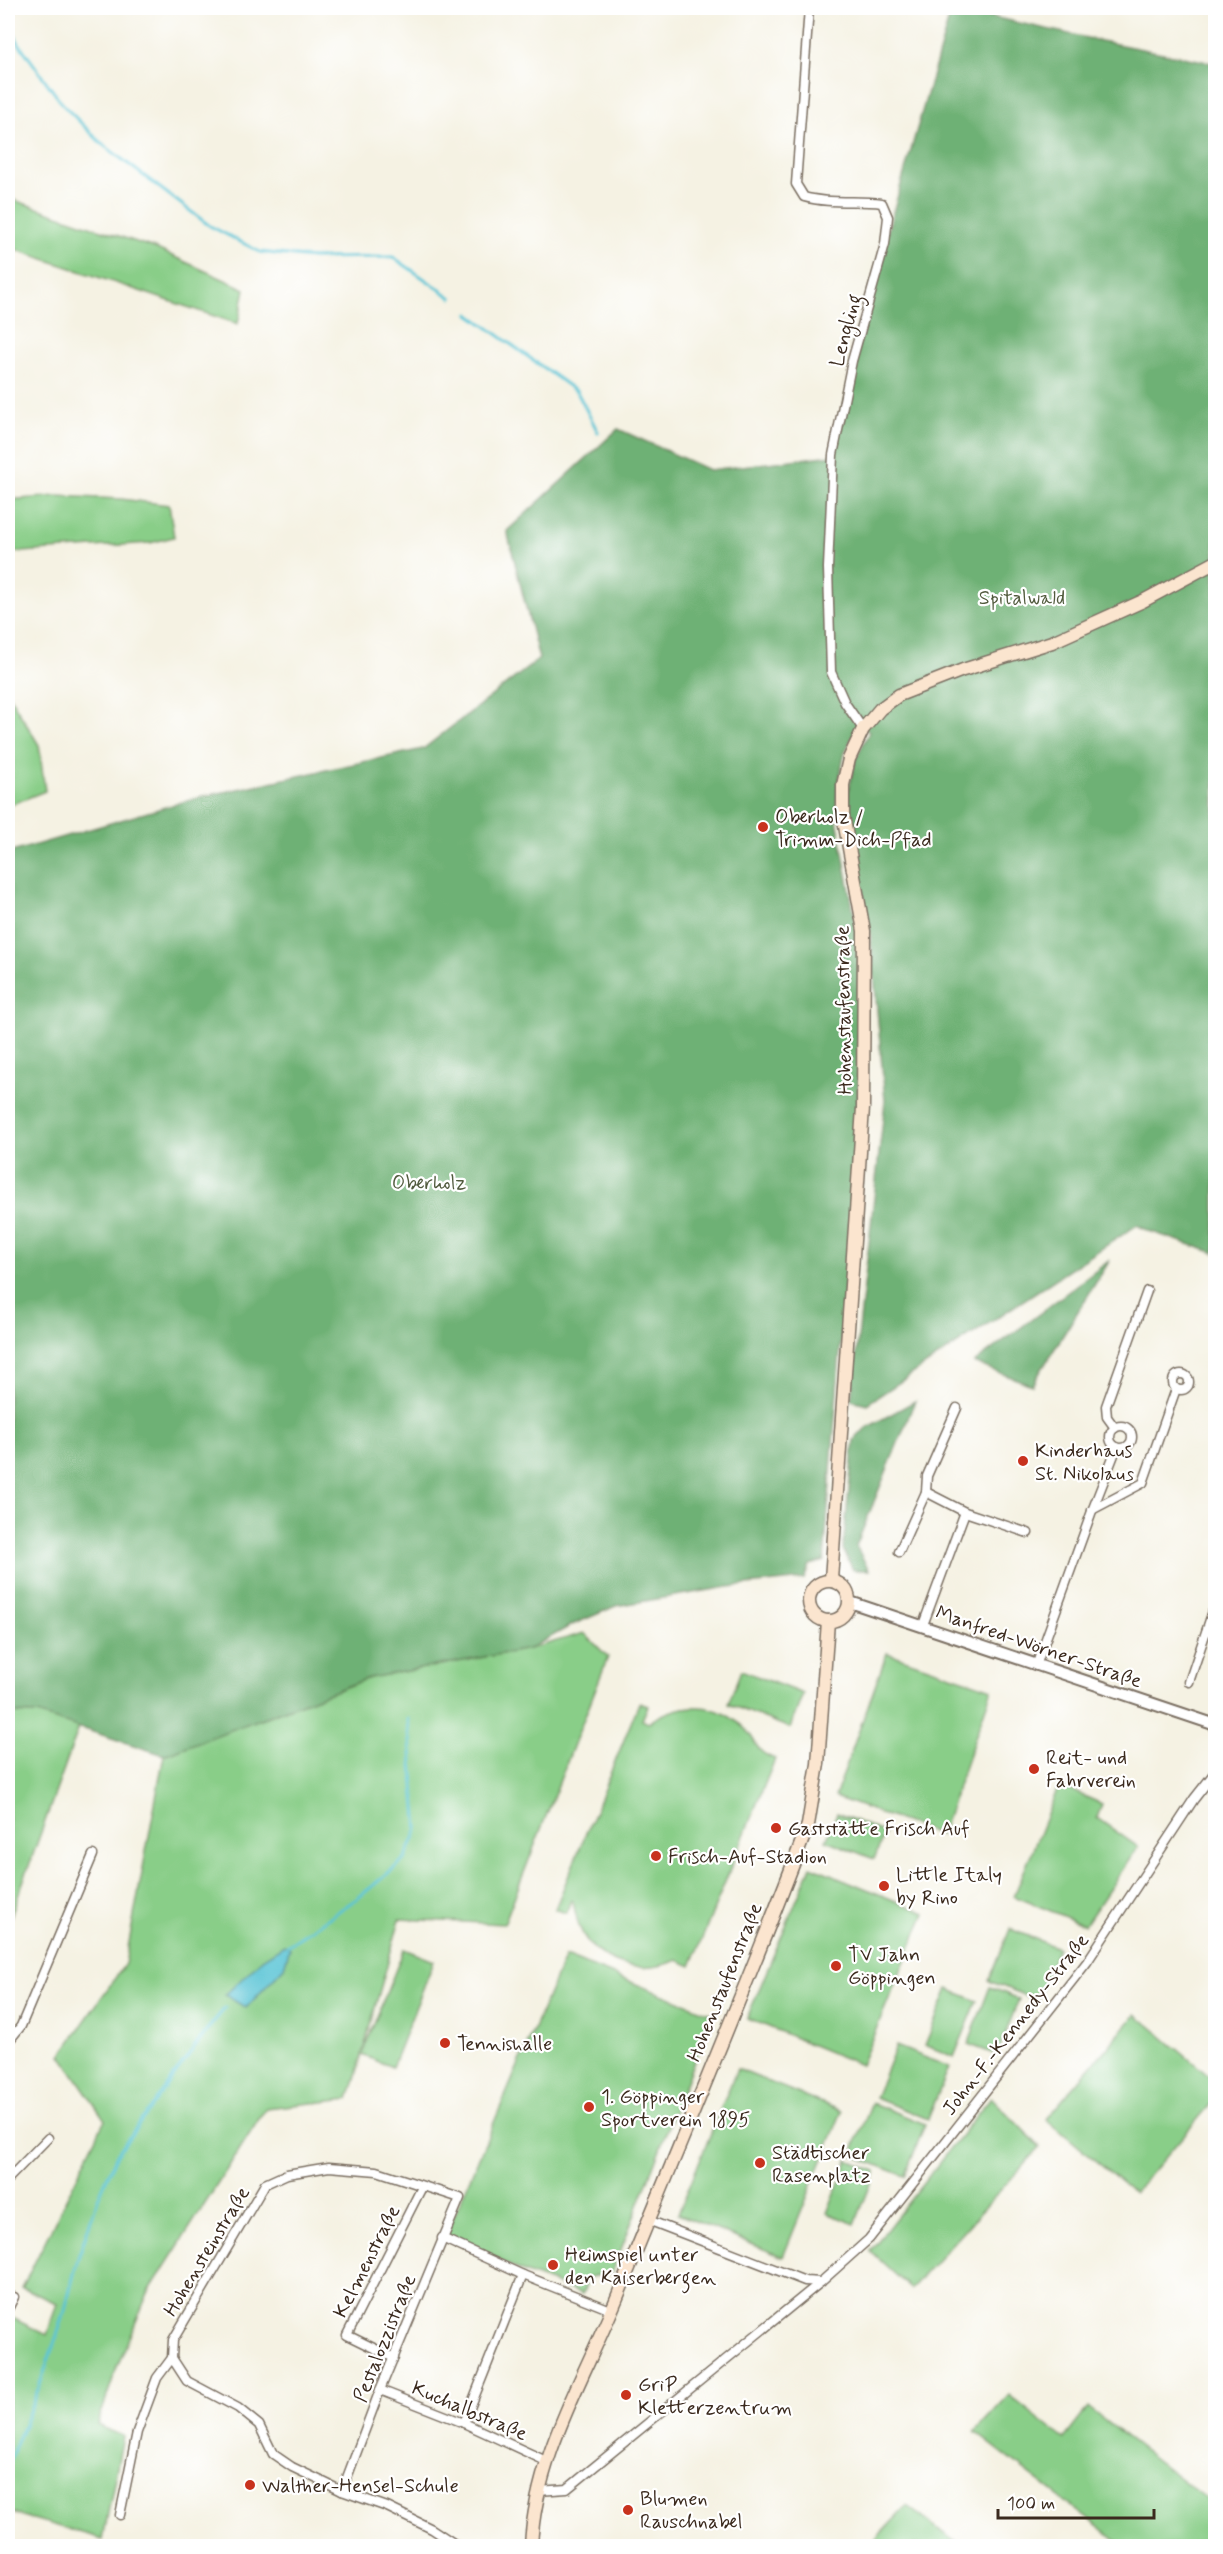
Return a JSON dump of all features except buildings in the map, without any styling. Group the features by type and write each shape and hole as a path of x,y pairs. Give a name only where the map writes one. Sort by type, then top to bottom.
{"main road":[{"name":"Hohenstaufenstraße","path":"831,1580 863,1108 864,931 843,827 843,785 849,759 863,729 880,709 899,695 963,670 1062,638 1143,601 1215,562"},
{"path":"831,1580 843,1585 850,1602 843,1616 828,1621 814,1615 808,1600 813,1588 831,1580"},
{"name":"Hohenstaufenstraße","path":"531,2547 538,2491 546,2461 611,2310 808,1825 818,1764 828,1621"}],"street":[{"name":"Lengling","path":"809,8 796,184 804,197 819,201 882,203 888,217 885,244 852,361 832,466 828,568 831,672 845,703 863,729"},
{"path":"1115,1428 1107,1417 1106,1406 1147,1291"},
{"path":"1092,1510 1143,1483 1176,1389"},
{"path":"899,1552 926,1492 927,1476 957,1408"},
{"path":"1115,1428 1125,1427 1132,1435 1128,1445 1118,1447"},
{"path":"1115,1428 1111,1434 1111,1440 1118,1447"},
{"path":"1036,1666 1092,1510 1118,1447"},
{"path":"926,1492 965,1512 1028,1533"},
{"path":"924,1625 965,1512"},
{"name":"Manfred-Wörner-Straße","path":"850,1602 924,1625 1036,1666 1215,1725"},
{"path":"1188,1682 1215,1602"},
{"name":"John-F.-Kennedy-Straße","path":"538,2491 567,2489 821,2282 869,2239 1082,1969 1194,1799 1215,1771"},
{"path":"8,2042 21,2025 93,1856"},
{"path":"8,2179 48,2138"},
{"name":"Hohensteinstraße","path":"120,2515 137,2432 157,2378 172,2358 173,2340 265,2184 287,2174 329,2167 377,2171 460,2198"},
{"name":"Kelmenstraße","path":"394,2358 347,2335 422,2187"},
{"name":"Pestalozzistraße","path":"342,2491 380,2390 460,2198"},
{"path":"648,2220 805,2282 821,2282"},
{"path":"442,2238 523,2275 611,2310"},
{"path":"464,2422 523,2275"},
{"path":"8,2309 14,2297"},
{"path":"172,2358 187,2381 238,2408 259,2425 273,2454 292,2467 432,2529 458,2547"},
{"name":"Kuchalbstraße","path":"380,2390 464,2422 546,2461"}],"green space":[{"name":"Oberholz","path":"952,8 1214,63 1215,40 1215,1253 1137,1225 867,1404 851,1400 885,1101 870,929 847,813 848,791 856,759 869,732 859,724 845,752 838,782 836,814 860,947 858,1115 824,1561 810,1565 804,1579 728,1587 616,1606 572,1625 529,1649 369,1678 164,1755 37,1714 8,1713 8,853 196,798 423,749 539,659 507,531 618,429 709,470 833,455 869,295"},
{"path":"8,198 157,249 245,289 238,324 8,247"},
{"path":"57,496 121,499 169,505 174,537 150,543 8,553 8,500"},
{"path":"8,694 39,745 45,791 8,806"},
{"path":"1110,1260 1032,1385 974,1363"},
{"path":"915,1401 856,1546 869,1570 853,1570 843,1549 854,1440 866,1428"},
{"path":"584,1633 608,1657 504,1924 400,1919 362,2054 404,1949 434,1961 392,2067 362,2055 349,2099 266,2108 148,2293 117,2367 97,2425 123,2436 103,2539 8,2512 8,2316 47,2335 57,2303 22,2288 105,2120 61,2055 125,1964 164,1755 369,1678 529,1649"},
{"path":"887,1653 992,1689 941,1835 835,1797"},
{"path":"741,1670 803,1694 790,1728 728,1704"},
{"name":"Frisch-Auf-Stadion","path":"639,1703 648,1706 642,1720 648,1723 660,1716 686,1708 698,1707 723,1713 746,1730 763,1753 775,1759 691,1966 677,1960 652,1967 626,1965 614,1961 592,1947 584,1936 573,1901 571,1900 566,1913 555,1909"},
{"path":"8,1713 37,1714 79,1727 8,1924"},
{"path":"1059,1785 1102,1804 1097,1818 1138,1847 1085,1925 1014,1896"},
{"path":"837,1813 885,1833 874,1859 826,1840"},
{"name":"TV Jahn Göppingen","path":"811,1866 925,1913 861,2065 747,2018"},
{"path":"1010,1929 1058,1948 1037,2000 989,1981"},
{"name":"1. Göppinger Sportverein 1895","path":"565,1956 712,2014 612,2273 590,2277 582,2294 524,2272 445,2237"},
{"path":"990,1987 1019,1999 997,2055 968,2044"},
{"path":"948,1989 977,2001 954,2057 925,2045"},
{"path":"1136,2014 1215,2081 1216,2098 1134,2193 1046,2119"},
{"path":"896,2046 949,2067 928,2119 875,2098"},
{"name":"Städtischer Rasenplatz","path":"737,2069 842,2111 783,2257 678,2214"},
{"path":"991,2097 1040,2147 911,2289 870,2251"},
{"path":"872,2103 925,2124 905,2176 851,2155"},
{"path":"848,2160 876,2171 855,2224 827,2213"},
{"path":"1009,2395 1064,2439 1088,2408 1215,2505 1215,2546 1123,2546 975,2432"},
{"path":"907,2506 961,2546 869,2546"}],"water":[{"path":"284,1945 290,1948 284,1967 246,2008 225,1995 262,1959"}],"waterway":[{"path":"8,24 20,45 63,105 102,144 210,226 260,252 312,258 393,257 452,298"},
{"path":"469,314 577,392 598,432"},
{"path":"287,1946 358,1898 405,1859 418,1829 408,1719"},
{"path":"8,2465 39,2387 63,2318 78,2258 99,2196 117,2154 225,2008"}],"place":[{"name":"Oberholz / Trimm-Dich-Pfad","path":"763,827"},
{"name":"Kinderhaus St. Nikolaus","path":"1023,1461"},
{"name":"Reit- und Fahrverein","path":"1034,1769"},
{"name":"Gaststätte Frisch Auf","path":"776,1828"},
{"name":"Frisch-Auf-Stadion","path":"656,1856"},
{"name":"Little Italy by Rino","path":"884,1886"},
{"name":"TV Jahn Göppingen","path":"836,1966"},
{"name":"Tennishalle","path":"445,2043"},
{"name":"1. Göppinger Sportverein 1895","path":"589,2107"},
{"name":"Städtischer Rasenplatz","path":"760,2163"},
{"name":"Heimspiel unter den Kaiserbergen","path":"553,2265"},
{"name":"GriP Kletterzentrum","path":"626,2395"},
{"name":"Walther-Hensel-Schule","path":"250,2485"},
{"name":"Blumen Rauschnabel","path":"628,2510"}],"park label":[{"name":"Spitalwald","path":"1022,597"}]}
